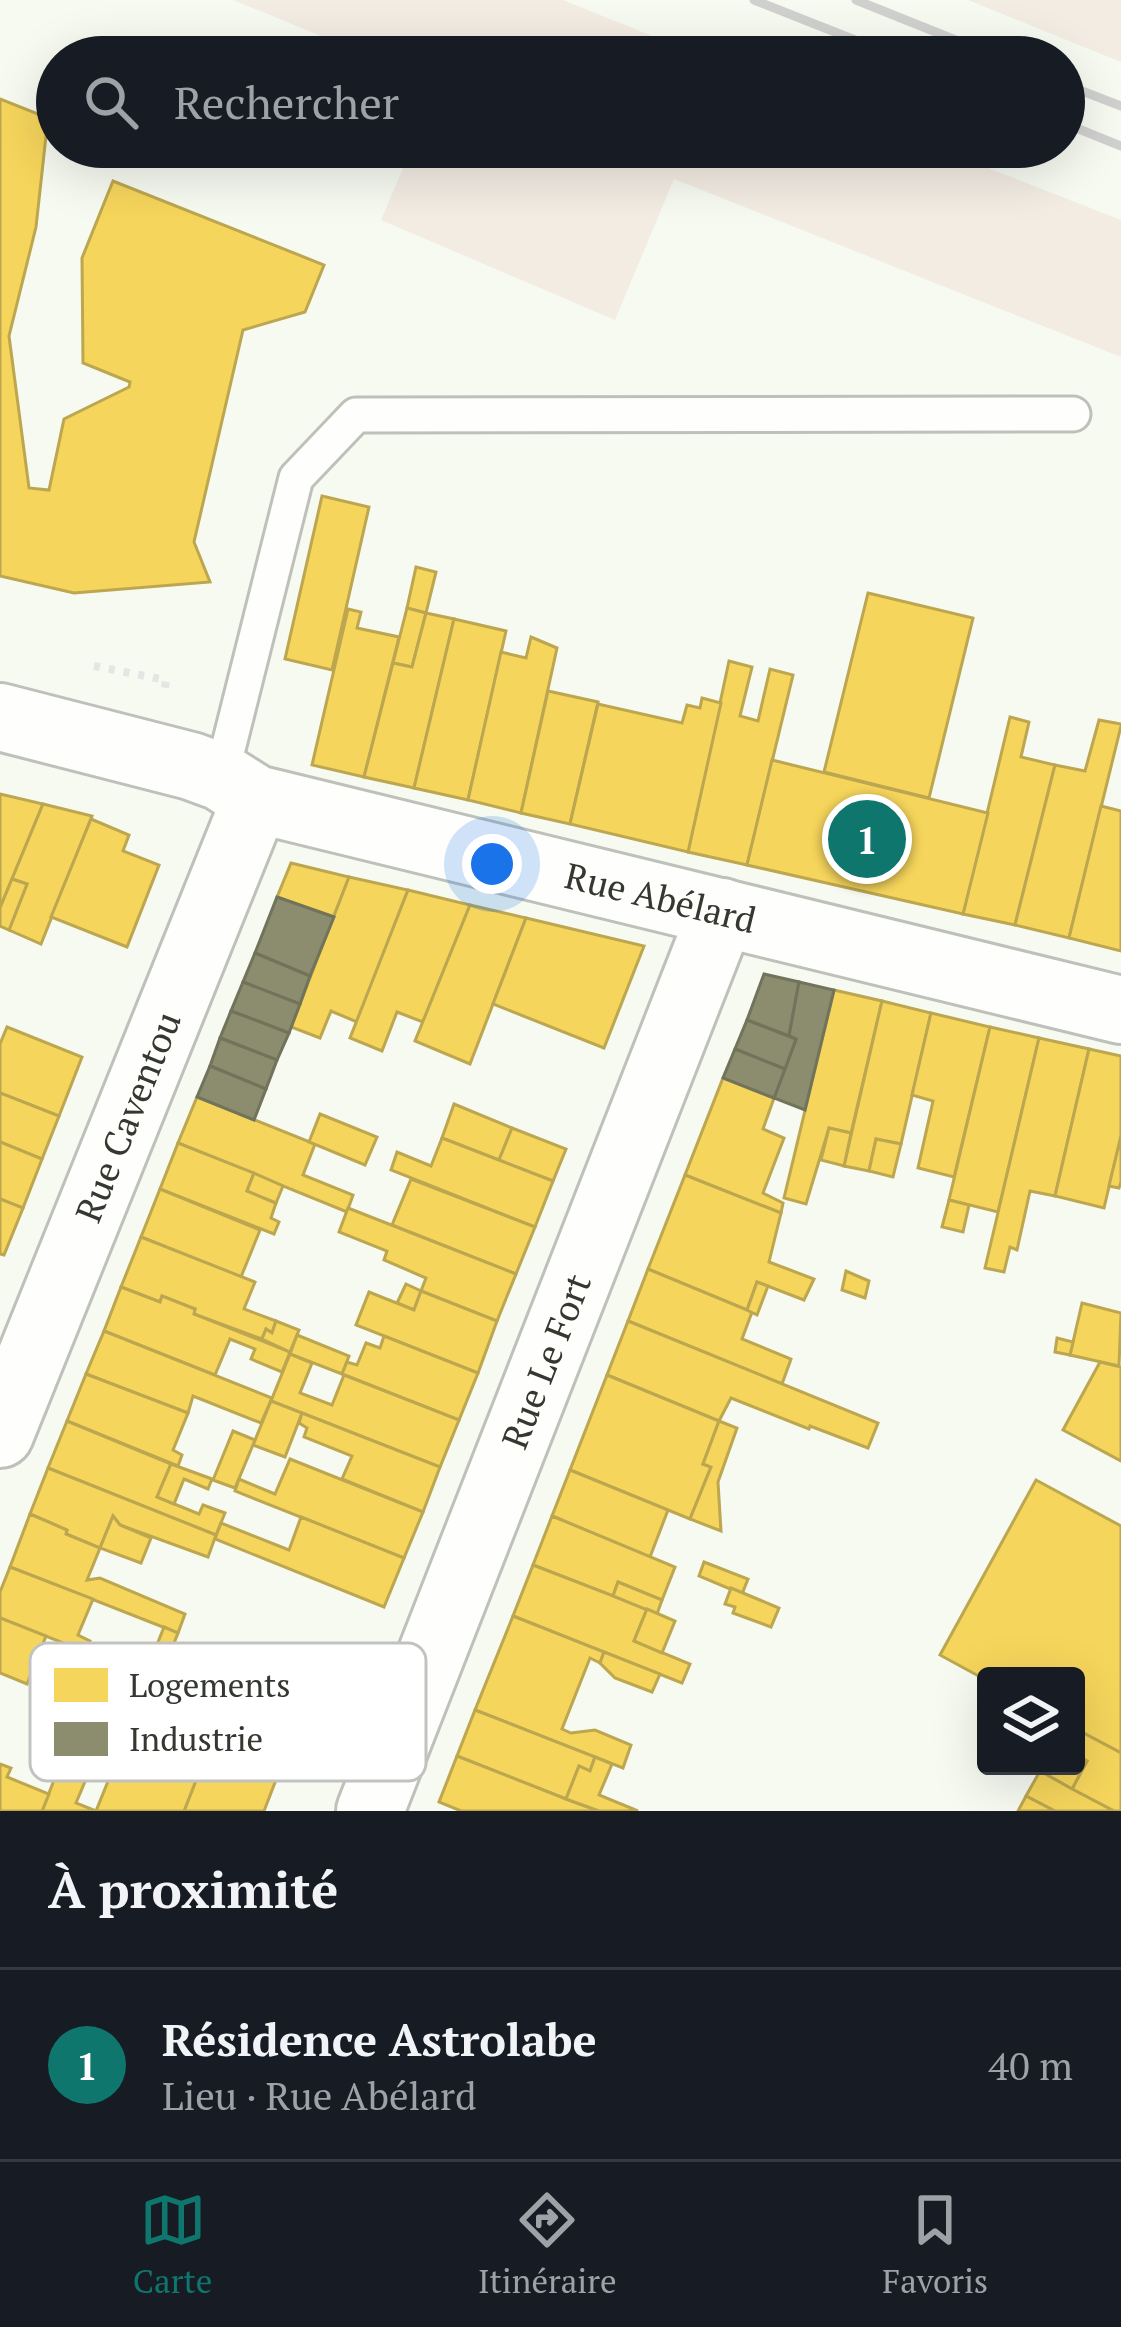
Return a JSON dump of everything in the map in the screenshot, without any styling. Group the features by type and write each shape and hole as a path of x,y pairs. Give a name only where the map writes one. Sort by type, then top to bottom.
{"street":[{"name":"Rue Abélard","path":"0,717 152,754 239,788 1121,1010"},
{"name":"Rue Caventou","path":"0,1434 239,788"},
{"name":"Rue Le Fort","path":"426,1668 722,912"},
{"name":"Rue Le Fort","path":"370,1811 382,1781"}],"lane":[{"path":"239,788 296,478 356,415 1073,414"}],"shaded area":[{"path":"233,0 563,0 652,36 321,36"},
{"path":"968,0 1121,0 1121,62 1085,47 1085,36 1057,36"},
{"path":"403,168 988,168 1121,220 1121,357 674,179 615,320 381,220"}],"building: Logements":[{"path":"0,99 36,113 36,168 42,168 36,227 9,336 29,488 49,490 64,419 129,387 130,382 83,363 82,258 113,181 324,265 305,312 243,330 194,542 210,582 74,593 0,576"},
{"path":"322,496 369,507 332,670 285,659"},
{"path":"416,567 436,572 426,613 407,608"},
{"path":"868,593 973,618 929,798 824,772"},
{"path":"407,608 426,613 412,667 393,663"},
{"path":"348,609 361,612 357,628 399,637 364,777 312,765"},
{"path":"426,613 454,619 414,788 364,777 393,663 412,667"},
{"path":"454,619 506,631 468,800 414,788"},
{"path":"531,637 557,648 521,813 468,800 501,652 526,658"},
{"path":"729,661 752,667 740,716 758,721 770,669 793,675 747,865 688,852"},
{"path":"548,691 598,702 570,824 521,813"},
{"path":"702,698 721,703 688,852 570,824 598,704 682,723 687,705 700,708"},
{"path":"1010,717 1029,722 1021,757 1055,765 1015,925 963,914"},
{"path":"1099,720 1121,726 1069,938 1015,925 1055,765 1085,771"},
{"path":"772,760 988,813 963,914 747,865"},
{"path":"0,794 43,804 0,908"},
{"path":"43,804 92,816 41,944 9,930 27,884 12,879"},
{"path":"1101,806 1121,811 1121,951 1069,938"},
{"path":"91,819 129,835 123,851 159,865 127,947 51,917"},
{"path":"291,863 349,877 334,917 277,897"},
{"path":"349,877 408,890 357,1022 331,1011 320,1038 291,1027"},
{"path":"12,879 27,884 9,930 0,926 0,908"},
{"path":"408,890 470,905 423,1022 397,1012 382,1051 350,1038"},
{"path":"470,905 526,918 470,1064 415,1041"},
{"path":"526,918 644,946 604,1048 493,1004"},
{"path":"834,990 882,1001 851,1133 829,1128 806,1204 784,1198"},
{"path":"882,1001 931,1013 901,1144 876,1139 869,1171 844,1166"},
{"path":"931,1013 990,1027 954,1177 918,1168 933,1101 912,1095"},
{"path":"7,1027 82,1057 59,1116 0,1093 0,1044"},
{"path":"990,1027 1039,1038 998,1212 949,1200"},
{"path":"1039,1038 1089,1049 1055,1196 1030,1191 1017,1250 1010,1247 1004,1272 985,1268"},
{"path":"1089,1049 1121,1056 1121,1136 1104,1208 1055,1196"},
{"path":"723,1078 774,1098 763,1129 784,1138 763,1193 783,1203 781,1213 685,1175"},
{"path":"0,1093 59,1116 42,1159 0,1142"},
{"path":"197,1097 315,1144 303,1175 353,1195 347,1212 178,1143"},
{"path":"454,1104 512,1128 499,1160 442,1138"},
{"path":"320,1114 377,1137 365,1165 309,1142"},
{"path":"512,1128 566,1149 553,1181 499,1160"},
{"path":"829,1128 851,1133 844,1166 821,1160"},
{"path":"1121,1136 1121,1182 1119,1188 1109,1186"},
{"path":"442,1138 553,1181 535,1227 391,1170 397,1152 431,1166"},
{"path":"876,1139 901,1144 893,1177 869,1171"},
{"path":"0,1142 42,1159 23,1208 0,1199"},
{"path":"178,1143 254,1173 247,1191 276,1203 271,1218 279,1222 274,1234 160,1189"},
{"path":"254,1173 283,1186 276,1203 247,1191"},
{"path":"685,1175 781,1213 769,1262 814,1279 804,1300 757,1282 747,1310 648,1269"},
{"path":"411,1179 535,1227 516,1274 392,1225"},
{"path":"160,1189 260,1230 241,1277 141,1237"},
{"path":"0,1199 23,1208 4,1255 0,1254"},
{"path":"949,1200 969,1205 963,1232 942,1227"},
{"path":"348,1208 516,1274 497,1321 421,1291 426,1278 384,1260 387,1251 339,1232"},
{"path":"141,1237 255,1282 244,1309 276,1321 272,1333 266,1329 262,1339 194,1314 195,1309 162,1296 160,1302 121,1287"},
{"path":"648,1269 752,1312 742,1339 791,1359 782,1384 628,1321"},
{"path":"846,1271 869,1281 865,1298 842,1290"},
{"path":"757,1282 768,1286 757,1315 747,1310"},
{"path":"406,1284 421,1291 414,1310 397,1303"},
{"path":"121,1287 160,1302 162,1296 195,1309 194,1314 290,1352 282,1372 251,1359 255,1349 230,1339 215,1375 104,1331"},
{"path":"421,1291 497,1321 478,1373 356,1325 369,1292 414,1310"},
{"path":"1082,1303 1121,1313 1119,1366 1070,1355"},
{"path":"276,1321 299,1330 290,1352 262,1339 266,1329 272,1333"},
{"path":"628,1321 878,1423 868,1448 731,1398 719,1421 607,1375"},
{"path":"104,1331 272,1398 261,1423 193,1396 188,1413 86,1374"},
{"path":"297,1335 349,1356 342,1374 290,1354"},
{"path":"384,1336 478,1373 459,1420 342,1374 347,1362 357,1365 366,1343 380,1348"},
{"path":"1057,1338 1073,1342 1070,1355 1055,1352"},
{"path":"290,1354 312,1363 300,1393 332,1405 344,1375 459,1420 440,1467 271,1401"},
{"path":"1100,1362 1121,1367 1121,1461 1063,1430"},
{"path":"86,1374 188,1413 173,1450 182,1455 178,1466 67,1421"},
{"path":"607,1375 719,1421 703,1464 711,1467 690,1519 570,1470"},
{"path":"271,1401 302,1413 285,1457 253,1445"},
{"path":"302,1413 440,1467 423,1512 342,1479 352,1456 304,1437 307,1428 299,1423"},
{"path":"67,1421 171,1464 157,1497 199,1514 203,1505 225,1513 216,1535 48,1468"},
{"path":"719,1421 737,1428 718,1482 721,1531 690,1519 711,1467 703,1464"},
{"path":"233,1431 255,1440 235,1488 213,1480"},
{"path":"290,1459 423,1512 404,1558 235,1491 239,1479 275,1494"},
{"path":"171,1464 212,1479 208,1489 184,1479 174,1504 157,1497"},
{"path":"48,1468 216,1535 208,1557 120,1525 113,1516 100,1548 30,1514"},
{"path":"570,1470 668,1510 650,1557 552,1516"},
{"path":"1036,1480 1121,1526 1121,1753 1085,1734 1085,1667 977,1667 977,1675 940,1655"},
{"path":"30,1514 100,1548 87,1580 100,1578 185,1614 178,1633 10,1567"},
{"path":"113,1516 120,1525 151,1538 141,1563 100,1548"},
{"path":"552,1516 675,1567 662,1600 618,1582 613,1596 533,1565"},
{"path":"301,1517 404,1558 384,1607 215,1539 221,1523 289,1550"},
{"path":"704,1562 748,1579 742,1594 699,1576"},
{"path":"533,1565 647,1609 634,1641 690,1664 682,1683 513,1616"},
{"path":"10,1567 93,1599 78,1635 89,1643 63,1643 0,1618 0,1592"},
{"path":"618,1582 662,1600 657,1614 613,1596"},
{"path":"731,1588 779,1608 771,1627 733,1613 735,1607 725,1604"},
{"path":"647,1609 675,1621 662,1653 634,1641"},
{"path":"513,1616 604,1652 600,1663 590,1658 562,1729 571,1733 595,1730 631,1745 623,1768 475,1710"},
{"path":"0,1618 46,1636 43,1643 30,1643 27,1684 0,1673"},
{"path":"164,1627 178,1633 174,1643 158,1643"},
{"path":"604,1652 660,1674 652,1692 615,1678 600,1663"},
{"path":"475,1710 595,1757 590,1771 579,1766 566,1799 457,1756"},
{"path":"1085,1734 1121,1753 1121,1811 1072,1789 1080,1775 1085,1775"},
{"path":"457,1756 599,1811 461,1811 439,1802"},
{"path":"595,1757 612,1764 599,1795 638,1811 599,1811 566,1799 579,1766 590,1771"},
{"path":"0,1764 11,1768 7,1777 49,1794 42,1811 0,1811"},
{"path":"1038,1775 1047,1775 1114,1811 1055,1811 1026,1796"},
{"path":"1047,1775 1080,1775 1072,1789"},
{"path":"54,1781 85,1781 76,1803 96,1811 42,1811"},
{"path":"108,1781 196,1781 184,1811 96,1811"},
{"path":"196,1781 276,1781 264,1811 184,1811"},
{"path":"1026,1796 1055,1811 1018,1811"}],"building: Industrie":[{"path":"277,897 334,917 310,976 255,953"},
{"path":"255,953 310,976 300,1004 243,982"},
{"path":"764,974 799,982 789,1036 747,1020"},
{"path":"243,982 300,1004 289,1033 231,1011"},
{"path":"799,982 834,990 805,1110 774,1098 796,1039 789,1036"},
{"path":"231,1011 289,1033 277,1060 220,1038"},
{"path":"747,1020 796,1039 785,1069 735,1049"},
{"path":"220,1038 277,1060 266,1089 210,1066"},
{"path":"735,1049 785,1069 774,1098 723,1078"},
{"path":"210,1066 266,1089 254,1120 197,1097"}],"railway":[{"path":"754,0 845,36"},
{"path":"856,0 946,36"},
{"path":"1085,92 1121,106"},
{"path":"1085,131 1121,146"}],"place":[{"name":"Résidence Astrolabe","path":"867,839"}]}
